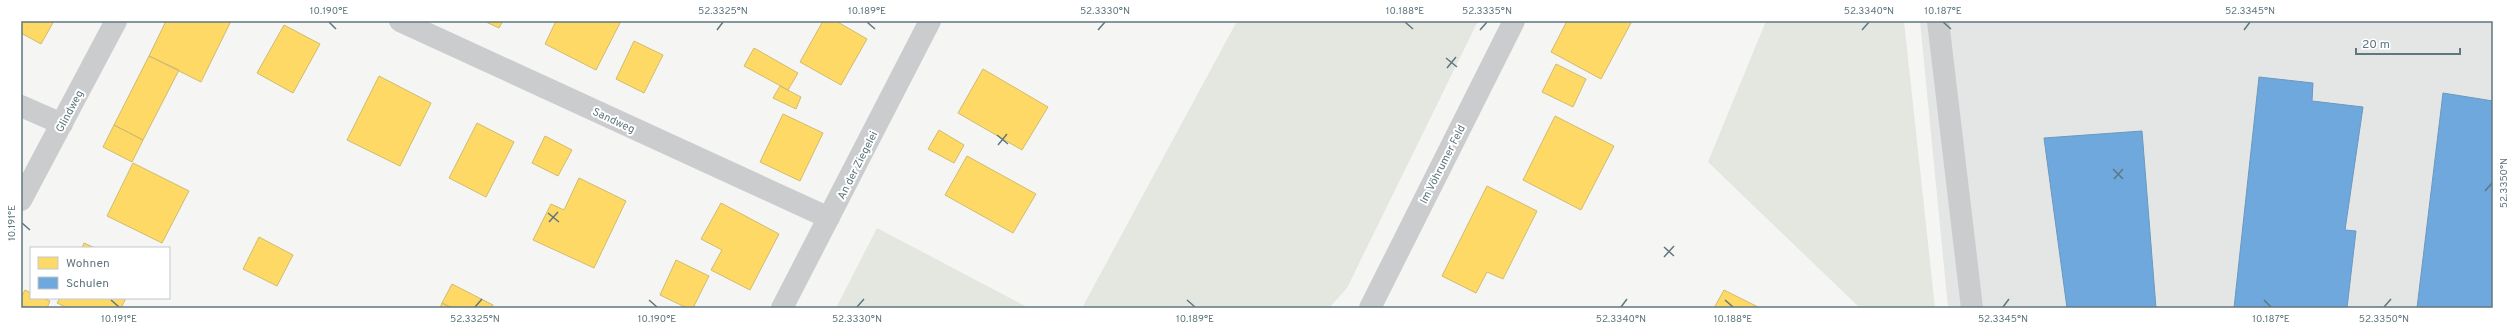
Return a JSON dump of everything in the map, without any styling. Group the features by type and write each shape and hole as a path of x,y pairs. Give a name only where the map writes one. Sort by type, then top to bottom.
{"street":[{"name":"Glindweg","path":"21,200 116,21"},
{"name":"Sandweg","path":"400,21 829,218"},
{"name":"An der Ziegelei","path":"782,308 930,21"},
{"name":"Im Vöhrumer Feld","path":"1370,308 1514,21"},
{"path":"1938,21 1972,308"},
{"path":"21,106 62,124"}],"shaded area":[{"path":"1237,21 1478,21 1347,288 1329,308 1082,308"},
{"path":"1766,21 1904,21 1935,308 1860,308 1708,162"},
{"path":"1920,21 2493,21 2493,308 1948,308"},
{"path":"877,228 1029,308 836,308"}],"building: Wohnen":[{"path":"21,21 54,21 41,44 21,33"},
{"path":"166,21 231,21 201,82 149,56"},
{"path":"484,21 503,21 499,28"},
{"path":"556,21 621,21 596,70 545,44"},
{"path":"823,21 836,21 867,39 841,85 800,62"},
{"path":"1567,21 1632,21 1601,79 1551,52"},
{"path":"284,25 320,44 293,93 257,73"},
{"path":"634,41 663,55 644,93 616,79"},
{"path":"754,48 798,73 788,90 744,66"},
{"path":"149,56 179,70 143,140 114,125"},
{"path":"1556,64 1586,79 1573,107 1542,92"},
{"path":"983,69 1048,107 1022,150 958,113"},
{"path":"379,76 431,103 400,166 347,140"},
{"path":"780,86 801,97 796,109 773,98"},
{"path":"783,114 823,133 800,181 760,162"},
{"path":"1555,116 1614,146 1581,210 1523,180"},
{"path":"477,123 514,142 486,197 449,178"},
{"path":"114,125 143,140 132,162 103,147"},
{"path":"939,130 964,145 954,163 928,149"},
{"path":"545,136 572,150 558,176 532,163"},
{"path":"967,156 1036,194 1013,233 945,195"},
{"path":"133,163 189,191 162,243 107,216"},
{"path":"579,178 626,201 594,268 533,240 551,204 564,210"},
{"path":"1487,186 1537,211 1503,279 1487,272 1476,293 1442,276"},
{"path":"721,203 779,234 750,290 711,270 722,250 701,239"},
{"path":"259,237 293,255 277,286 243,269"},
{"path":"84,243 93,247 82,247"},
{"path":"676,260 709,276 693,308 687,308 660,295"},
{"path":"452,284 493,305 492,308 452,308 442,303"},
{"path":"25,290 30,292 30,299 45,299 50,301 47,308 21,306 21,298"},
{"path":"1724,290 1760,308 1714,308"},
{"path":"59,299 126,299 121,308 68,308 57,303"},
{"path":"442,303 452,308 440,308"}],"building: Schulen":[{"path":"2259,77 2313,83 2312,101 2363,107 2345,230 2356,231 2347,308 2234,308"},
{"path":"2443,93 2493,101 2493,308 2417,308"},
{"path":"2142,131 2156,308 2067,308 2044,138"}]}
